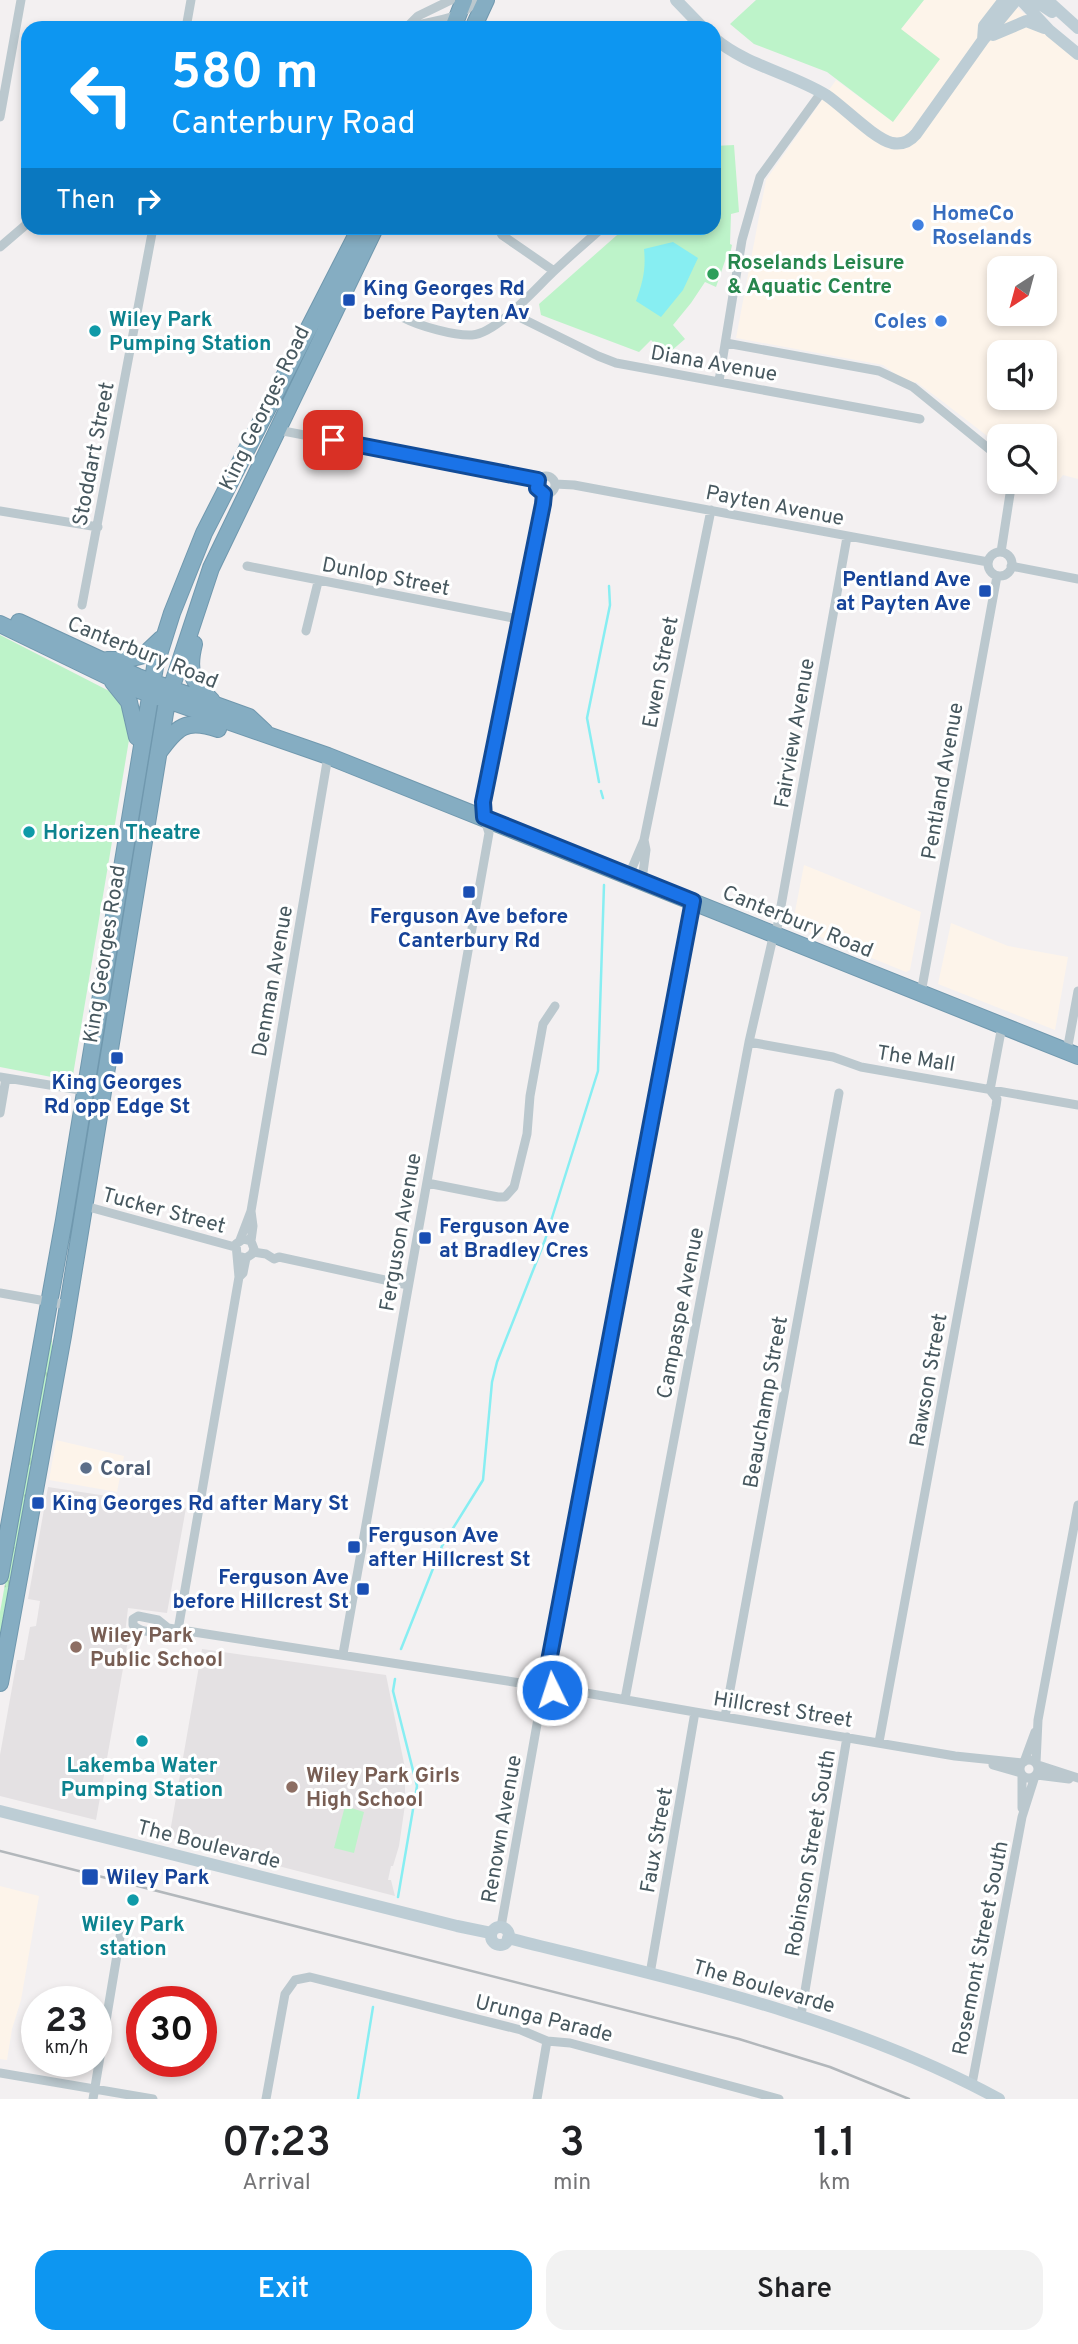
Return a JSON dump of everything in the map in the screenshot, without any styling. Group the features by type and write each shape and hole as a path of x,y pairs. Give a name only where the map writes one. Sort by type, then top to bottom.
{"highway":[{"path":"476,21 486,0"},
{"name":"King Georges Road","path":"0,1576 86,1091 150,688 165,635 204,533 356,235"},
{"name":"King Georges Road","path":"0,1683 85,1206 169,694 200,600 230,525 372,235"},
{"path":"200,600 190,670 200,688 214,703"},
{"name":"Canterbury Road","path":"0,614 150,688"},
{"name":"Canterbury Road","path":"0,624 109,678 169,694 1073,1053"},
{"path":"100,661 134,659 144,655 165,635"},
{"path":"109,678 130,702 139,750"},
{"name":"Canterbury Road","path":"169,694 214,703 249,717 267,734"},
{"path":"158,754 170,737 183,726 195,723 220,729 267,734"}],"street":[{"path":"0,117 21,0"},
{"path":"187,21 191,0"},
{"path":"413,21 418,16 472,6 476,0"},
{"path":"676,0 695,21"},
{"path":"984,40 984,26 1004,0"},
{"path":"721,42 759,66 821,93 884,140 895,144 903,143 916,134 984,40 1019,0 1078,54"},
{"path":"1034,0 1055,14 1065,17"},
{"path":"1047,0 1078,28"},
{"path":"429,21 456,10"},
{"path":"984,40 999,30 1026,21 1050,31"},
{"path":"719,381 742,240 760,177 821,93"},
{"path":"0,247 21,229"},
{"name":"Stoddart Street","path":"82,605 152,235"},
{"path":"502,235 554,271"},
{"path":"404,318 414,323 474,335 486,331 511,313 594,235"},
{"name":"Diana Avenue","path":"511,313 616,363 920,419"},
{"path":"726,343 879,371 913,387 987,446"},
{"path":"278,430 538,480 547,475 555,484 553,490 544,494 537,488 538,480"},
{"name":"Payten Avenue","path":"555,484 574,485 988,562"},
{"name":"Ferguson Avenue","path":"344,1654 489,833 483,802 544,494"},
{"path":"1001,552 1010,494"},
{"name":"Ewen Street","path":"635,877 646,850 644,840 710,510"},
{"path":"0,511 97,527"},
{"name":"Fairview Avenue","path":"775,934 847,537"},
{"path":"1001,552 1010,558 1012,566 1008,573 998,576 991,572 988,562 994,554 1001,552"},
{"name":"Dunlop Street","path":"247,566 518,619"},
{"path":"1012,566 1078,579"},
{"name":"Pentland Avenue","path":"921,993 998,576"},
{"path":"306,631 318,582"},
{"name":"Denman Avenue","path":"328,756 251,1211 173,1629 344,1654"},
{"path":"533,1685 536,1694 546,1695 553,1688 549,1679 693,901"},
{"name":"Campaspe Avenue","path":"625,1699 749,1042 775,934"},
{"path":"1073,1053 1078,991"},
{"path":"427,1183 498,1197 505,1197 514,1187 527,1134 530,1096 543,1024 555,1006"},
{"name":"Rawson Street","path":"879,1742 996,1106 997,1099 990,1090 1002,1026"},
{"name":"The Mall","path":"749,1042 833,1057 861,1067 1078,1105"},
{"path":"0,1113 3,1077 86,1091"},
{"name":"Beauchamp Street","path":"725,1717 839,1093"},
{"name":"Tucker Street","path":"85,1206 242,1251 266,1254 268,1258 279,1257 408,1285"},
{"name":"Denman Avenue","path":"242,1251 251,1241 251,1211"},
{"path":"0,1293 68,1305"},
{"name":"Rosemont Street South","path":"1022,1817 1022,1768 1038,1720 1078,1505"},
{"path":"344,1654 533,1685"},
{"path":"533,1685 539,1677 549,1679"},
{"name":"Hillcrest Street","path":"549,1679 586,1693"},
{"name":"Hillcrest Street","path":"546,1695 586,1693 1022,1768"},
{"name":"Renown Avenue","path":"500,1933 546,1695"},
{"name":"Faux Street","path":"650,1974 695,1712"},
{"name":"Rosemont Street South","path":"972,2084 1022,1817 1036,1770 1038,1720"},
{"name":"Robinson Street South","path":"801,2015 847,1737"},
{"path":"1036,1770 1028,1778 1022,1768 1029,1760 1036,1770 1078,1779"},
{"name":"The Boulevarde","path":"0,1811 457,1926 500,1933 801,2015 879,2043 972,2084 999,2099"},
{"path":"94,2094 122,1925"},
{"name":"Urunga Parade","path":"266,2099 283,2000 291,1983 315,1978 520,2030 547,2041 570,2043 779,2099"},
{"path":"537,2099 547,2041"},
{"path":"0,2073 94,2094 153,2099"}],"shaded area":[{"name":"HomeCo Roselands","path":"924,0 1008,0 1078,59 1078,479 1063,475 1057,483 1057,424 987,424 987,436 916,382 911,385 883,365 736,338 766,180 836,80 892,121 901,29"},
{"path":"804,865 921,912 910,970 906,972 796,927 793,922"},
{"path":"951,923 1008,946 1068,957 1055,1030 938,984"},
{"name":"Coral","path":"56,1440 124,1456 117,1492 49,1480"},
{"name":"Wiley Park Public School","path":"48,1487 186,1508 167,1613 128,1608 125,1634 129,1635 96,1820 0,1796 0,1755 17,1660 24,1660 30,1627 36,1626 40,1601 28,1599"},
{"name":"Wiley Park Girls High School","path":"202,1649 386,1675 405,1768 405,1805 399,1846 388,1880 391,1880 395,1896 169,1838"},
{"path":"0,1886 39,1896 23,1986 21,1986 21,2000 12,2029 7,2060 0,2059"}],"green space":[{"path":"756,0 924,0 901,29 940,59 893,122 827,72 754,44 730,24"},
{"path":"734,145 739,212 731,214 732,245 729,259 726,258 716,287 705,282 673,325 685,339 670,352 651,340 639,352 541,315 539,304 617,235 721,235 721,146"},
{"path":"0,635 115,694 128,714 130,734 72,1081 0,1067"},
{"path":"52,1321 52,1349 0,1643 0,1612"},
{"path":"345,1806 364,1812 354,1853 334,1848"}],"water":[{"path":"673,242 698,258 683,290 661,317 636,301 645,263 644,249"}],"waterway":[{"path":"599,782 587,718 610,605 609,586"},
{"path":"601,791 603,798"},
{"path":"401,1649 442,1546 483,1480 492,1382 497,1362 545,1240 598,1071 604,885"},
{"path":"395,1679 393,1691 417,1786 398,1897"},
{"path":"358,2099 373,2007"}],"railway":[{"path":"0,1851 739,2039 830,2067 909,2099"}],"place":[{"name":"HomeCo Roselands","path":"918,225"},
{"name":"Roselands Leisure & Aquatic Centre","path":"713,274"},
{"name":"King Georges Rd before Payten Av","path":"349,300"},
{"name":"Coles","path":"941,321"},
{"name":"Wiley Park Pumping Station","path":"95,331"},
{"name":"Pentland Ave at Payten Ave","path":"985,591"},
{"name":"Horizen Theatre","path":"29,832"},
{"name":"Ferguson Ave before Canterbury Rd","path":"469,892"},
{"name":"King Georges Rd opp Edge St","path":"117,1058"},
{"name":"Ferguson Ave at Bradley Cres","path":"425,1238"},
{"name":"Coral","path":"86,1468"},
{"name":"King Georges Rd after Mary St","path":"38,1503"},
{"name":"Ferguson Ave after Hillcrest St","path":"354,1547"},
{"name":"Ferguson Ave before Hillcrest St","path":"363,1589"},
{"name":"Wiley Park Public School","path":"76,1647"},
{"name":"Lakemba Water Pumping Station","path":"142,1741"},
{"name":"Wiley Park Girls High School","path":"292,1787"},
{"name":"Wiley Park","path":"90,1877"},
{"name":"Wiley Park station","path":"133,1900"}],"route":[{"path":"333,440 538,480 537,488 544,494 543,504 483,802 484,817 693,901 546,1677 552,1681 552,1690"}]}
